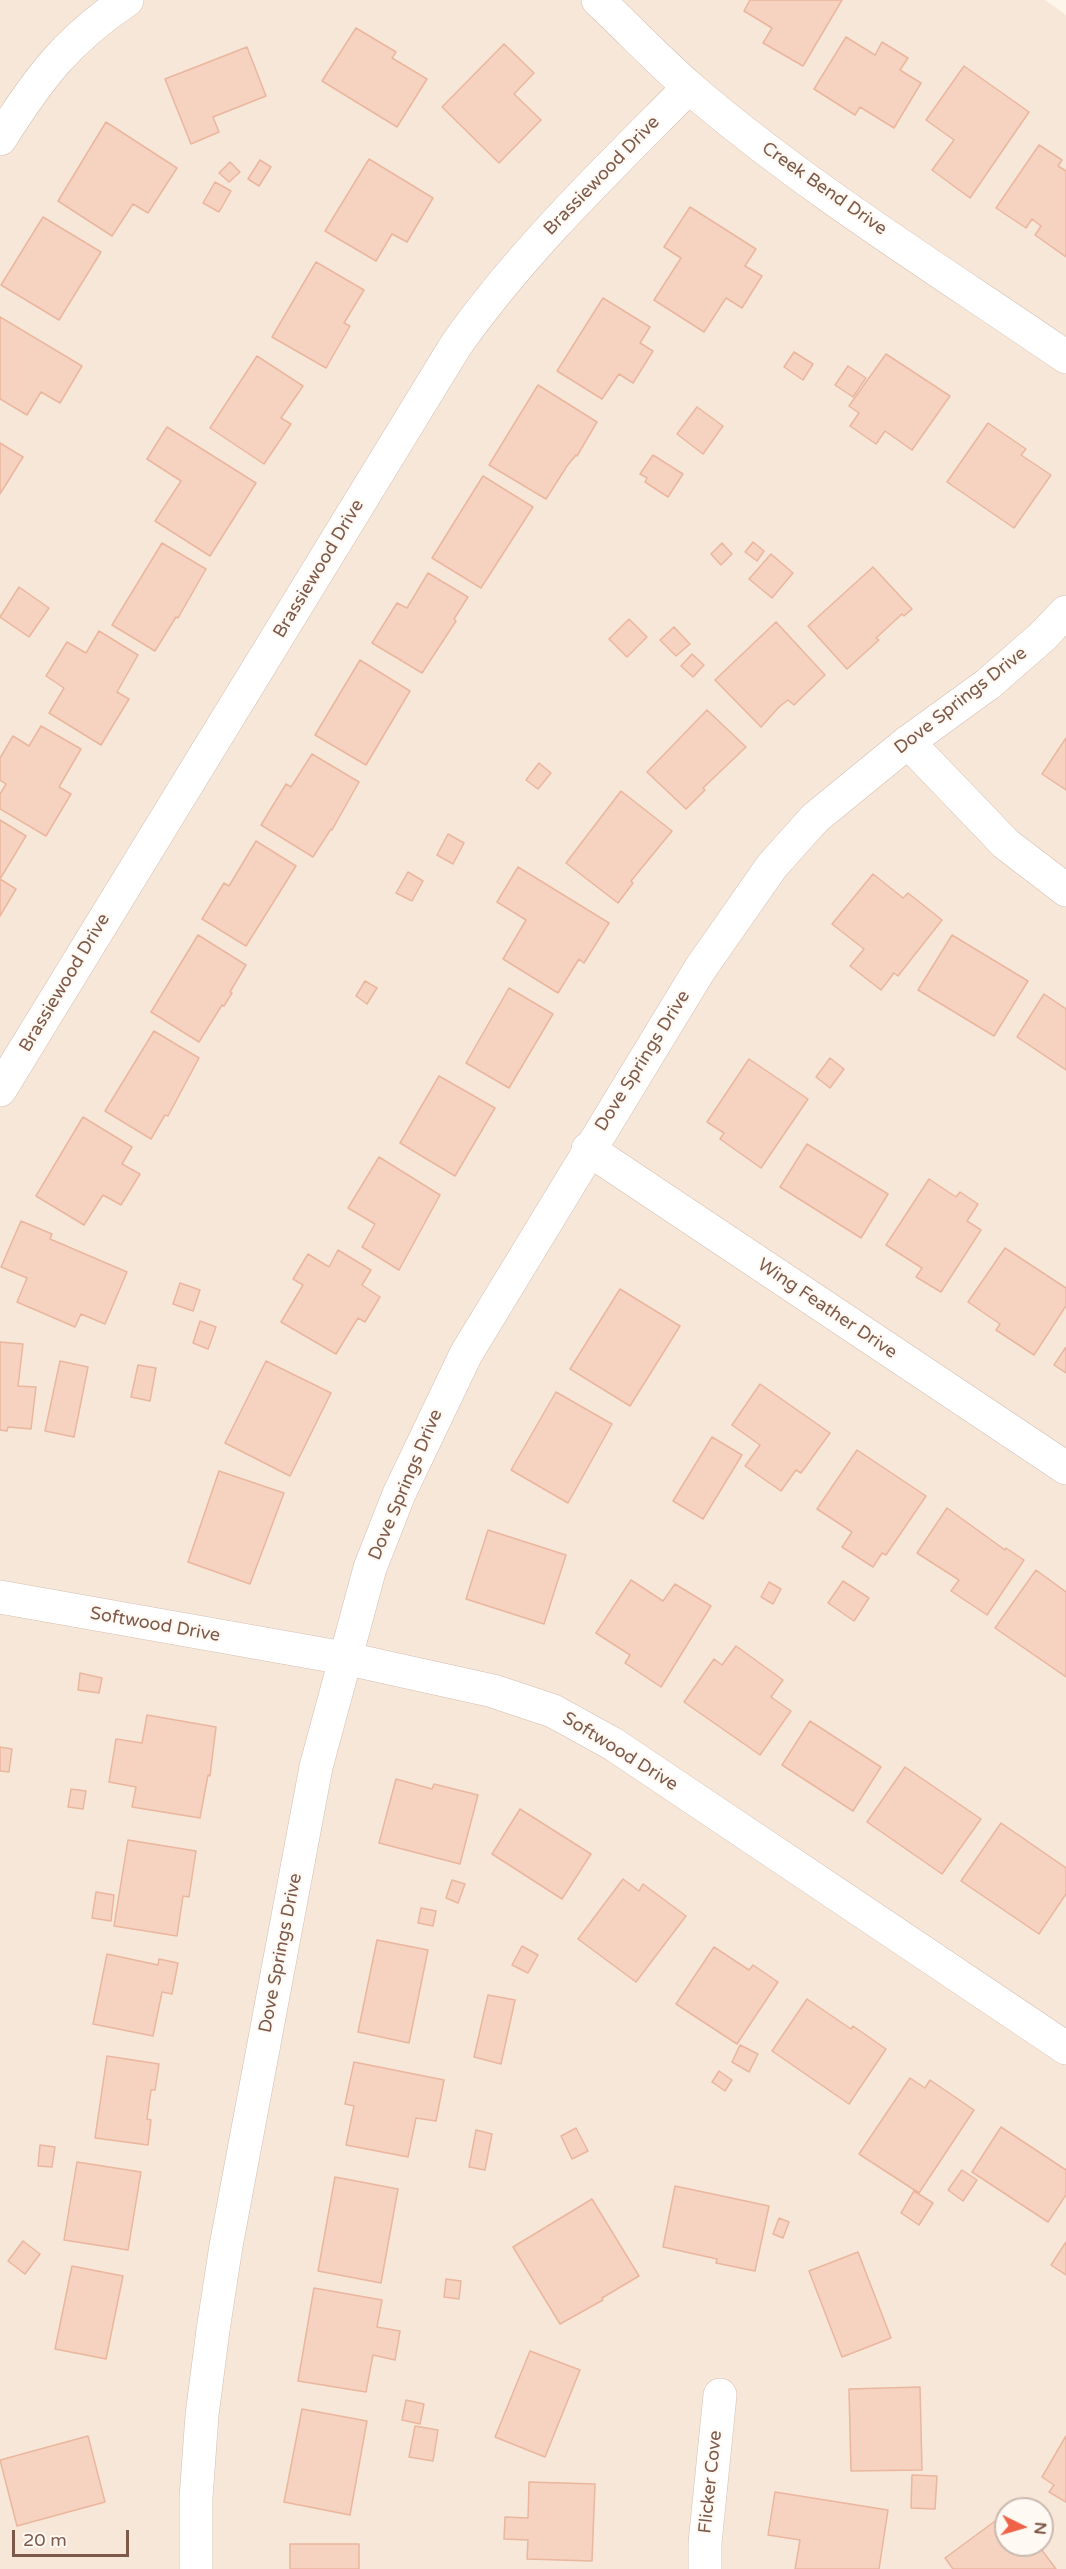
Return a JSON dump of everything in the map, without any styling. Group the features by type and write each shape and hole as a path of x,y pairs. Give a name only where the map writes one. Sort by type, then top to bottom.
{"street":[{"path":"0,139 32,89 62,51 98,20 127,0"},
{"name":"Creek Bend Drive","path":"598,0 689,87 802,176 1066,357"},
{"name":"Brassiewood Drive","path":"0,1090 456,345 485,303 541,237 689,87"},
{"name":"Dove Springs Drive","path":"196,2569 196,2498 202,2415 226,2246 316,1767 370,1568 399,1494 466,1354 588,1149 700,969 772,866 815,818 908,742 988,684 1043,636 1066,612"},
{"path":"908,742 1006,844 1066,890"},
{"name":"Wing Feather Drive","path":"588,1149 1066,1468"},
{"name":"Softwood Drive","path":"0,1597 344,1658 493,1691 554,1711 613,1744 1066,2048"},
{"name":"Flicker Cove","path":"705,2569 705,2543 720,2395"}],"shaded area":[{"path":"0,0 1045,0 1066,15 1066,2569 0,2569"}],"building":[{"path":"750,0 842,0 803,66 763,43 772,28 744,11"},
{"path":"356,28 396,52 392,58 427,79 397,127 322,81"},
{"path":"846,37 875,55 882,42 908,58 900,70 921,83 894,128 860,107 855,115 814,89"},
{"path":"504,44 534,73 514,94 541,120 499,163 442,107"},
{"path":"247,47 266,96 213,117 219,132 191,144 165,79"},
{"path":"964,66 1029,112 970,198 932,170 954,140 926,120"},
{"path":"106,122 177,168 148,213 133,204 112,236 58,201"},
{"path":"1039,145 1062,160 1058,166 1066,171 1066,257 1035,235 1041,226 1032,219 1026,228 996,208"},
{"path":"369,159 433,198 407,242 392,234 376,261 325,231"},
{"path":"260,160 271,167 259,186 248,179"},
{"path":"230,162 240,172 229,182 219,173"},
{"path":"215,182 231,191 219,212 203,203"},
{"path":"690,207 756,249 745,266 762,276 742,308 726,298 704,332 654,300 681,258 664,247"},
{"path":"43,217 101,252 59,320 1,285"},
{"path":"316,262 364,290 344,323 350,326 326,368 272,337"},
{"path":"603,298 650,327 640,343 653,351 633,383 619,374 602,399 557,371"},
{"path":"0,317 82,366 60,403 41,392 27,415 0,399"},
{"path":"794,352 813,364 803,380 784,367"},
{"path":"886,354 950,396 912,450 885,431 876,444 850,426 859,413 849,406"},
{"path":"257,356 303,386 281,418 291,424 264,464 210,428"},
{"path":"848,366 866,378 853,397 835,385"},
{"path":"538,385 597,422 577,456 567,466 546,499 489,465"},
{"path":"697,407 723,426 703,454 677,434"},
{"path":"988,423 1026,449 1021,455 1051,475 1014,528 947,482"},
{"path":"167,427 256,483 210,556 155,521 181,481 147,459"},
{"path":"0,443 23,457 0,494"},
{"path":"653,455 683,474 668,497 645,482 647,478 640,474"},
{"path":"483,476 533,507 481,588 432,558"},
{"path":"753,542 764,551 757,561 745,552"},
{"path":"162,543 206,569 178,618 176,617 155,651 112,625"},
{"path":"722,543 732,554 721,565 711,554"},
{"path":"771,554 793,573 772,598 749,579"},
{"path":"873,567 912,609 904,616 902,614 876,638 879,640 847,669 808,626"},
{"path":"428,573 468,597 454,619 456,621 422,673 372,643 397,603 407,608"},
{"path":"19,587 49,608 29,637 0,617"},
{"path":"629,619 647,637 627,657 609,639"},
{"path":"776,622 825,675 794,705 788,700 779,707 761,727 715,680"},
{"path":"674,627 690,644 676,656 660,640"},
{"path":"99,631 138,655 117,692 129,699 101,745 49,713 64,688 46,676 67,642 86,653"},
{"path":"692,654 704,665 693,677 681,666"},
{"path":"360,660 410,691 366,765 315,735"},
{"path":"707,710 746,747 703,788 705,790 686,809 647,772"},
{"path":"41,726 81,749 59,787 71,794 46,836 0,809 0,794 6,784 0,780 0,758 13,736 29,746"},
{"path":"1066,738 1066,790 1042,774"},
{"path":"312,754 359,782 332,830 313,857 261,825 286,784 291,787"},
{"path":"539,763 551,773 538,789 526,780"},
{"path":"621,791 672,831 631,881 633,883 618,903 566,863"},
{"path":"0,820 26,836 0,879"},
{"path":"448,834 464,843 453,864 437,855"},
{"path":"256,841 296,866 246,946 202,919 224,883 229,886"},
{"path":"518,867 609,923 584,963 579,959 558,993 503,959 526,920 497,902"},
{"path":"408,872 423,881 412,901 396,893"},
{"path":"873,874 903,898 908,893 942,920 898,976 894,973 881,990 850,966 864,949 832,924"},
{"path":"0,879 16,889 0,916"},
{"path":"198,935 246,965 230,992 232,993 199,1042 151,1012"},
{"path":"952,935 1028,981 994,1036 918,990"},
{"path":"365,981 377,988 367,1004 356,996"},
{"path":"509,988 553,1014 509,1088 466,1063"},
{"path":"1044,994 1066,1009 1066,1070 1017,1037"},
{"path":"154,1031 199,1058 168,1116 165,1115 151,1139 105,1111"},
{"path":"830,1058 844,1069 830,1088 816,1077"},
{"path":"749,1059 808,1099 761,1168 720,1139 724,1133 707,1122"},
{"path":"439,1076 495,1108 455,1176 400,1143"},
{"path":"83,1117 132,1147 122,1164 140,1174 121,1205 103,1195 84,1225 36,1196"},
{"path":"807,1144 888,1194 861,1238 780,1187"},
{"path":"379,1157 440,1195 399,1270 362,1247 375,1224 348,1208"},
{"path":"929,1179 956,1197 960,1192 978,1204 967,1221 981,1230 941,1292 916,1277 922,1268 886,1245"},
{"path":"21,1221 52,1234 50,1239 127,1272 105,1324 81,1314 75,1327 17,1302 27,1278 1,1267"},
{"path":"1005,1248 1066,1288 1066,1306 1034,1355 996,1330 1000,1324 968,1302"},
{"path":"338,1250 371,1270 362,1285 380,1297 365,1322 358,1318 336,1354 281,1322 303,1285 293,1279 308,1254 329,1267"},
{"path":"180,1283 200,1290 193,1311 173,1304"},
{"path":"620,1289 680,1326 630,1406 570,1369"},
{"path":"200,1321 216,1327 208,1349 193,1343"},
{"path":"0,1342 23,1344 18,1386 36,1387 31,1429 8,1427 7,1431 0,1430"},
{"path":"1066,1347 1066,1373 1054,1365"},
{"path":"60,1361 88,1367 74,1437 45,1431"},
{"path":"266,1361 331,1393 290,1476 225,1443"},
{"path":"138,1365 156,1368 150,1401 131,1397"},
{"path":"760,1384 830,1433 801,1473 796,1470 781,1491 745,1466 760,1445 732,1425"},
{"path":"556,1392 612,1424 568,1503 511,1470"},
{"path":"712,1437 742,1455 703,1519 673,1501"},
{"path":"857,1450 926,1496 886,1555 882,1553 873,1567 842,1547 852,1532 817,1509"},
{"path":"219,1471 284,1493 250,1584 188,1562"},
{"path":"947,1508 1005,1550 1006,1548 1024,1560 987,1615 951,1591 959,1580 917,1553"},
{"path":"488,1530 566,1555 544,1624 466,1599"},
{"path":"1036,1570 1066,1592 1066,1677 995,1628"},
{"path":"631,1580 663,1601 675,1584 711,1606 661,1687 625,1663 630,1655 596,1633"},
{"path":"843,1581 869,1598 854,1621 828,1603"},
{"path":"769,1582 781,1589 773,1604 761,1597"},
{"path":"736,1646 783,1680 771,1697 791,1711 760,1755 684,1702 714,1659 722,1665"},
{"path":"80,1673 102,1678 99,1693 78,1690"},
{"path":"147,1715 216,1727 210,1776 208,1775 200,1818 132,1807 136,1787 109,1782 116,1739 142,1743"},
{"path":"810,1721 881,1767 853,1811 782,1765"},
{"path":"0,1747 12,1749 9,1772 0,1771"},
{"path":"905,1767 981,1819 942,1874 867,1822"},
{"path":"396,1779 432,1789 434,1784 478,1795 460,1864 379,1843"},
{"path":"71,1789 86,1791 83,1809 68,1807"},
{"path":"520,1809 591,1854 562,1899 492,1854"},
{"path":"1001,1823 1066,1868 1066,1894 1039,1934 961,1881"},
{"path":"128,1840 196,1851 189,1897 183,1896 177,1936 114,1926"},
{"path":"623,1879 639,1891 643,1884 686,1916 636,1982 578,1939"},
{"path":"452,1880 465,1884 458,1903 446,1898"},
{"path":"96,1892 114,1895 111,1921 92,1918"},
{"path":"421,1908 436,1911 433,1926 418,1923"},
{"path":"377,1940 428,1950 409,2043 358,2032"},
{"path":"522,1946 538,1955 528,1973 512,1965"},
{"path":"714,1947 749,1970 753,1965 778,1982 737,2044 676,2004"},
{"path":"107,1954 158,1965 159,1959 178,1963 172,1994 162,1992 153,2036 93,2024"},
{"path":"488,1995 515,2000 501,2064 474,2057"},
{"path":"807,1999 851,2029 853,2026 886,2049 849,2104 772,2051"},
{"path":"740,2045 758,2054 749,2072 732,2062"},
{"path":"107,2056 159,2064 155,2090 151,2090 147,2119 151,2120 148,2145 95,2138"},
{"path":"354,2062 444,2080 436,2121 416,2118 408,2157 346,2145 354,2106 345,2104"},
{"path":"719,2071 732,2080 725,2091 712,2082"},
{"path":"910,2078 925,2088 930,2080 974,2110 919,2193 859,2154"},
{"path":"1001,2127 1066,2170 1066,2195 1048,2222 972,2172"},
{"path":"576,2128 588,2151 572,2159 561,2136"},
{"path":"476,2130 492,2134 485,2170 469,2167"},
{"path":"40,2145 55,2147 52,2167 38,2166"},
{"path":"77,2162 141,2172 128,2250 64,2240"},
{"path":"962,2170 977,2180 963,2201 948,2190"},
{"path":"335,2177 398,2189 381,2283 318,2271"},
{"path":"675,2186 769,2206 755,2271 716,2263 717,2259 663,2247"},
{"path":"914,2191 933,2203 919,2225 901,2213"},
{"path":"592,2199 639,2276 602,2298 603,2300 560,2324 513,2247"},
{"path":"779,2218 789,2222 783,2238 773,2234"},
{"path":"23,2241 40,2254 25,2274 8,2261"},
{"path":"1066,2242 1066,2275 1051,2265"},
{"path":"858,2252 891,2338 842,2357 809,2271"},
{"path":"72,2266 123,2276 106,2359 55,2349"},
{"path":"446,2279 461,2281 459,2299 444,2297"},
{"path":"314,2288 382,2300 377,2327 400,2331 395,2360 373,2355 366,2392 298,2381"},
{"path":"530,2351 580,2370 545,2457 495,2437"},
{"path":"920,2387 922,2470 851,2471 849,2389"},
{"path":"406,2400 424,2404 420,2424 402,2420"},
{"path":"302,2409 367,2421 350,2515 284,2502"},
{"path":"415,2426 438,2430 433,2461 409,2457"},
{"path":"88,2436 105,2502 17,2526 0,2460"},
{"path":"1066,2436 1066,2502 1049,2492 1054,2485 1042,2477"},
{"path":"912,2475 937,2476 935,2509 911,2508"},
{"path":"529,2482 595,2484 592,2561 527,2559 528,2540 504,2539 505,2517 528,2518"},
{"path":"775,2492 888,2510 879,2569 795,2569 800,2540 768,2535"},
{"path":"994,2522 994,2557 1047,2557 1056,2569 953,2569 945,2558"},
{"path":"290,2544 359,2544 359,2569 290,2569"}]}
